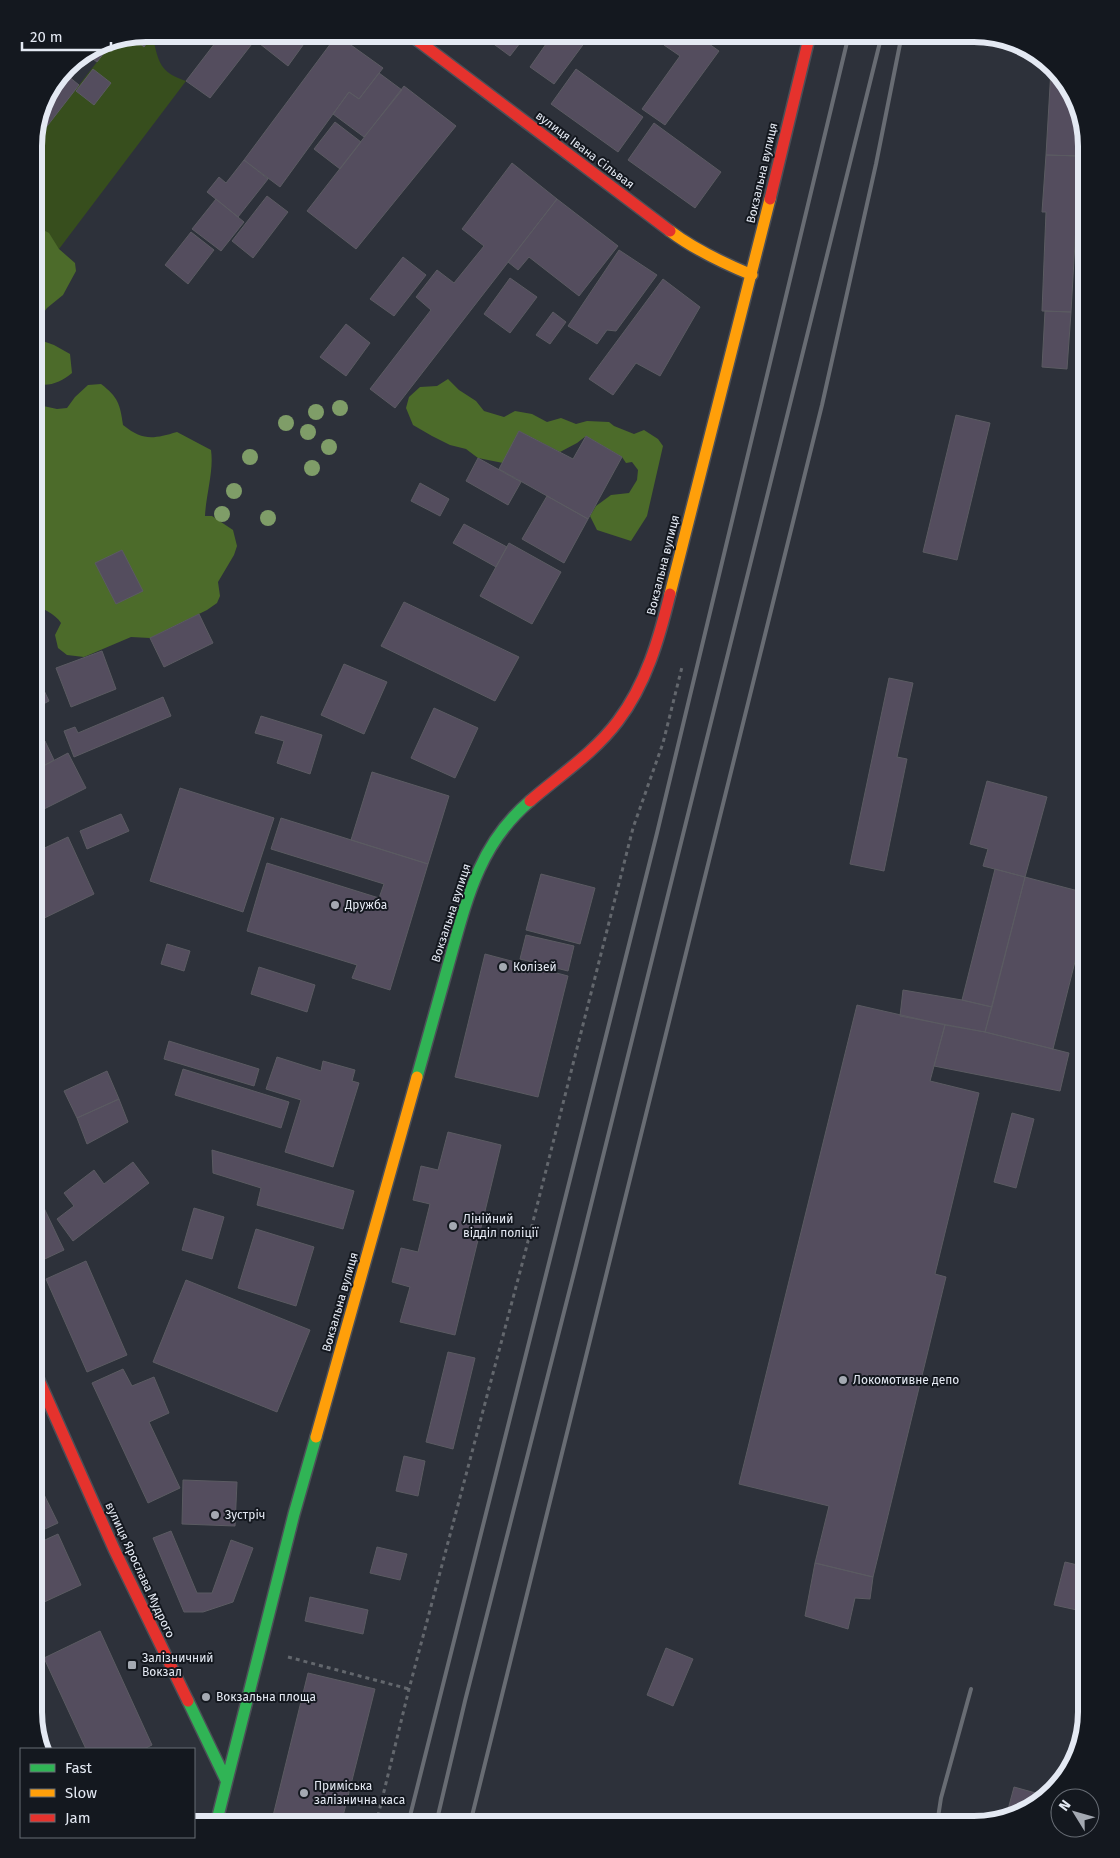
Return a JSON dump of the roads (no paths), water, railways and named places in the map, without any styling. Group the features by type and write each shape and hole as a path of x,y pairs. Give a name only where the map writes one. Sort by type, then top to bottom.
{"street":[{"name":"вулиця Івана Сільвая","path":"420,42 682,240 718,261 752,275"},
{"name":"Вокзальна вулиця","path":"218,1815 294,1514 465,905 483,860 500,831 527,803 586,755 610,732 628,707 645,674 658,642 752,275 808,43"},
{"name":"вулиця Ярослава Мудрого","path":"42,1388 114,1550 226,1780"}],"railway":[{"path":"410,1815 657,833 847,43"},
{"path":"438,1815 880,43"},
{"path":"472,1815 822,405 876,164 900,43"},
{"path":"938,1816 941,1798 971,1689"}],"place":[{"name":"Дружба","path":"335,905"},
{"name":"Колізей","path":"503,967"},
{"name":"Лінійний відділ поліції","path":"453,1226"},
{"name":"Локомотивне депо","path":"843,1380"},
{"name":"Зустріч","path":"215,1515"},
{"name":"Залізничний Вокзал","path":"132,1665"},
{"name":"Вокзальна площа","path":"206,1697"},
{"name":"Приміська залізнична каса","path":"304,1793"}]}
